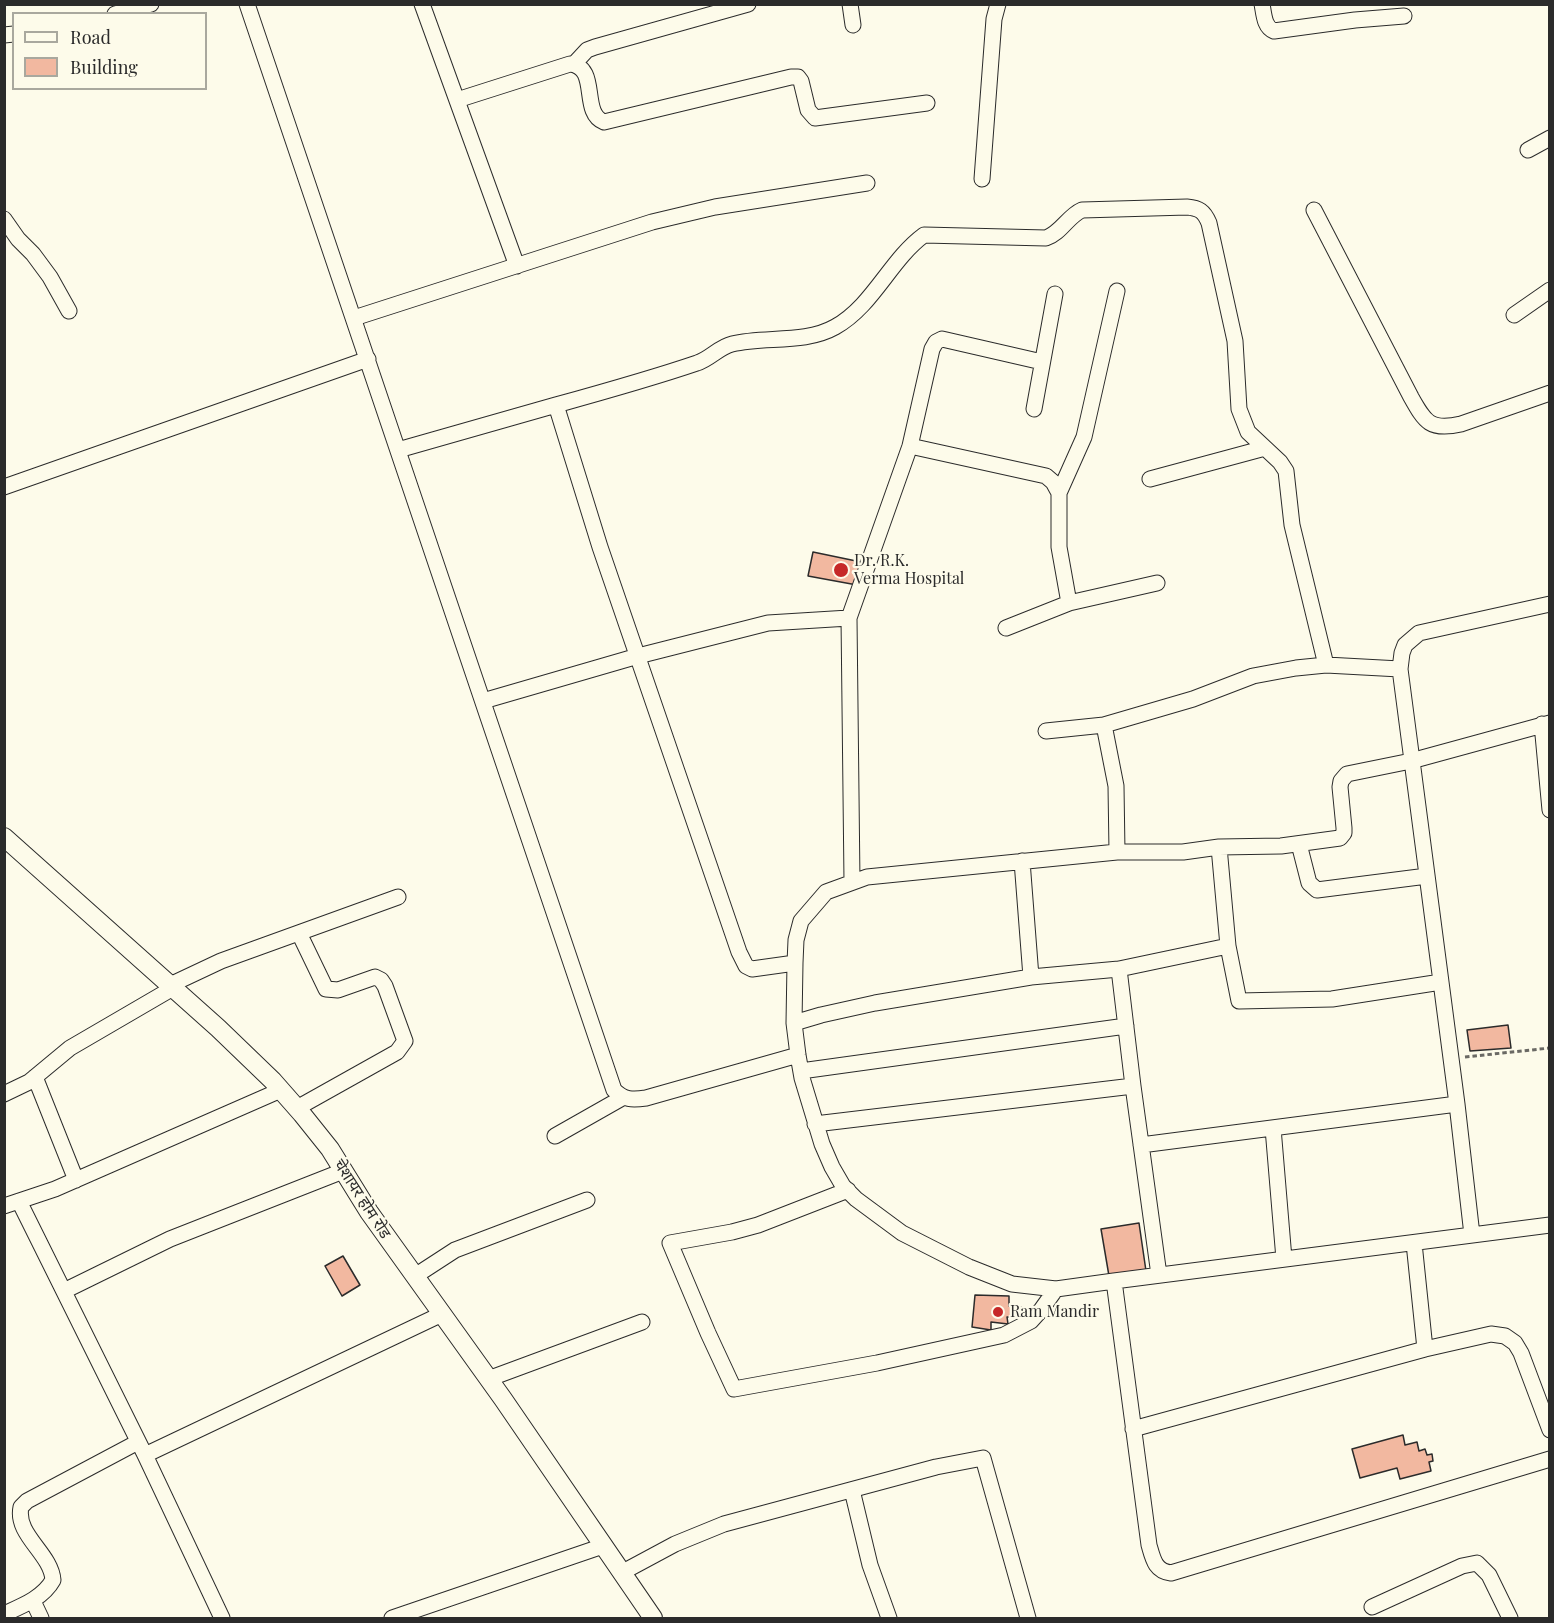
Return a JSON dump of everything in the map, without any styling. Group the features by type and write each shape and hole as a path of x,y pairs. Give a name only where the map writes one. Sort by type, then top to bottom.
{"street":[{"path":"122,12 151,4"},
{"path":"247,4 614,1090 622,1098 632,1100 646,1098 798,1055"},
{"path":"422,4 517,266"},
{"path":"574,64 587,50 595,46 748,4"},
{"path":"850,4 853,25"},
{"path":"982,179 994,19 998,4"},
{"path":"1262,4 1266,24 1274,31 1404,16"},
{"path":"1350,4 1355,20"},
{"path":"457,100 566,64 574,64 585,73 594,112 598,119 604,122 791,77 798,77 801,81 808,110 815,118 927,103"},
{"path":"1528,150 1550,138"},
{"path":"354,318 652,222 704,209 775,196 867,183"},
{"path":"398,450 696,363 729,345 818,334 835,327 863,303 913,244 924,235 1046,238 1053,235 1074,214 1082,210 1187,207 1202,211 1209,223 1235,341 1241,419 1248,432 1286,471 1292,525 1326,665"},
{"path":"1314,210 1411,397 1429,423 1446,428 1550,393"},
{"path":"4,219 50,277 69,310"},
{"path":"1514,315 1550,290"},
{"path":"1069,603 1059,547 1059,494 1084,437 1117,291"},
{"path":"1034,409 1055,294"},
{"path":"852,882 849,618 910,446 932,349 938,340 947,340 1042,362"},
{"path":"4,487 368,359"},
{"path":"556,405 600,547 742,960 752,969 795,963"},
{"path":"910,446 1046,476 1053,482 1059,494"},
{"path":"1150,479 1265,448"},
{"path":"1006,628 1069,603 1157,583"},
{"path":"1472,1235 1400,669 1405,645 1419,633 1550,604"},
{"path":"483,701 638,656 768,623 849,618"},
{"path":"1046,731 1104,725 1193,699 1253,676 1326,665 1400,669"},
{"path":"1550,810 1546,723 1411,761 1358,770 1343,777 1340,787 1344,828 1342,836 1299,844 1183,852 1118,852 867,877 826,892 801,921 796,940 794,1023 801,1071 815,1124 832,1167 848,1190 902,1233 969,1267 1012,1284 1056,1289 1550,1225"},
{"path":"1104,725 1116,786 1118,852"},
{"name":"चेशायर होम रोड","path":"4,837 218,1028 297,1108 330,1149 369,1212 488,1379 652,1618"},
{"path":"1299,844 1309,883 1317,890 1427,876"},
{"path":"1219,848 1227,946 1239,1001 1332,999 1441,982"},
{"path":"1022,861 1031,977"},
{"path":"4,1094 35,1077 69,1048 172,986 221,961 398,897"},
{"path":"297,1108 397,1052 405,1041 386,986 381,980 375,977 338,990 326,989 299,933"},
{"path":"794,1023 875,1004 1031,977 1119,969 1227,946"},
{"path":"1119,969 1159,1275"},
{"path":"801,1071 1126,1026"},
{"path":"35,1077 76,1180"},
{"path":"815,1124 1133,1086"},
{"path":"222,1618 142,1448 64,1291 12,1203 76,1180 281,1090"},
{"path":"555,1136 622,1098"},
{"path":"1141,1145 1457,1104"},
{"path":"1273,1128 1284,1259"},
{"path":"64,1291 170,1239 343,1171"},
{"path":"848,1190 758,1225 670,1243 734,1389 878,1363 1004,1335 1031,1321 1056,1289"},
{"path":"415,1276 456,1250 587,1200"},
{"path":"1414,1242 1425,1349"},
{"path":"1114,1281 1149,1545 1154,1562 1162,1572 1171,1573 1550,1460"},
{"path":"4,1614 33,1601 50,1586 53,1580 21,1521 21,1507 27,1501 442,1314"},
{"path":"488,1379 642,1322"},
{"path":"1134,1429 1425,1349 1491,1334 1505,1336 1515,1342 1550,1430"},
{"path":"621,1573 700,1532 936,1467 982,1458 1028,1618"},
{"path":"852,1490 870,1564 889,1618"},
{"path":"392,1618 603,1546"},
{"path":"1372,1607 1462,1566 1477,1563 1489,1575 1510,1618"},
{"path":"33,1601 41,1618"}],"path":[{"path":"1451,1058 1550,1048"}],"building":[{"path":"813,552 861,562 857,585 808,576"},
{"path":"1508,1025 1511,1048 1470,1051 1467,1030"},
{"path":"1139,1223 1146,1271 1109,1276 1101,1229"},
{"path":"343,1256 360,1285 342,1296 325,1266"},
{"name":"Ram Mandir","path":"975,1295 1009,1296 1009,1306 1022,1307 1023,1317 1007,1317 1008,1324 991,1322 991,1330 972,1327"},
{"path":"1403,1435 1405,1445 1417,1442 1419,1451 1425,1449 1427,1455 1432,1454 1433,1461 1429,1462 1431,1471 1400,1479 1397,1468 1360,1478 1352,1449"}],"place":[{"name":"Dr. R.K. Verma Hospital","path":"841,570"},
{"name":"Ram Mandir","path":"998,1312"}]}
